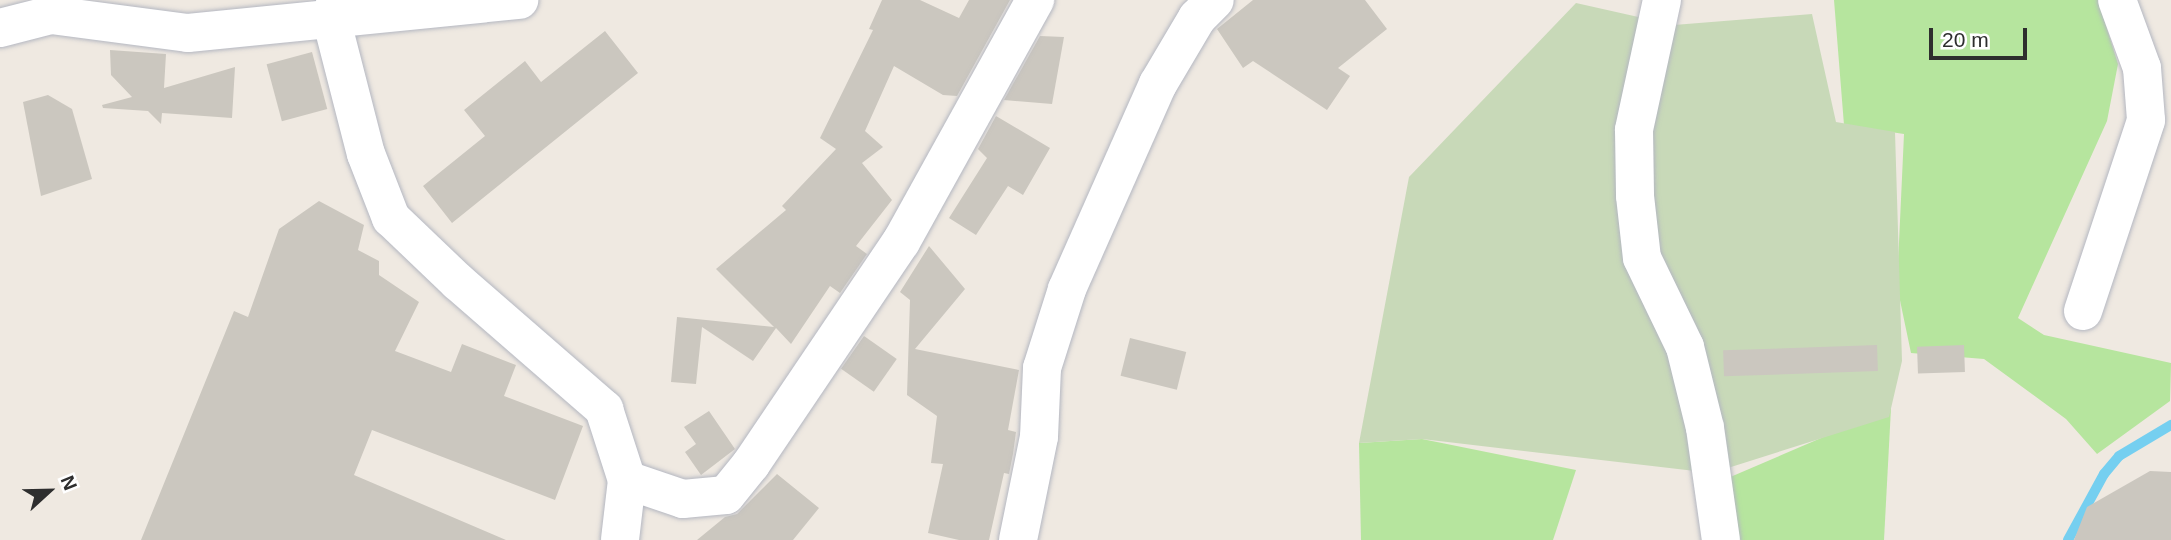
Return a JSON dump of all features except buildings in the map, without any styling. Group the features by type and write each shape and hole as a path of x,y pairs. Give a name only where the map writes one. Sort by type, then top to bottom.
{"street":[{"path":"0,28 51,15 188,33 334,9 519,0"},
{"path":"627,480 683,499 726,495 751,464 901,242 1035,0"},
{"path":"1018,540 1040,437 1042,368 1067,289 1158,85 1197,18 1215,0"},
{"path":"1662,0 1634,130 1635,196 1642,258 1685,347 1704,428 1721,540"},
{"path":"2083,312 2146,120 2142,68 2117,0"},
{"path":"334,9 366,153 391,218 458,282 604,409 627,480 620,540"}],"green space":[{"path":"1834,0 2098,0 2118,64 2107,121 2018,318 2044,335 2171,363 2170,401 2097,454 2066,419 1984,359 1911,353 1897,286 1904,134 1844,125"},
{"path":"1576,3 1674,25 1812,14 1836,122 1895,132 1902,361 1889,417 1712,473 1422,439 1359,443 1409,177"},
{"path":"1891,408 1884,540 1732,540 1728,478"},
{"path":"1422,439 1576,470 1553,540 1361,540 1359,443"}],"waterway":[{"path":"2068,540 2104,474 2119,456 2171,425"}]}
